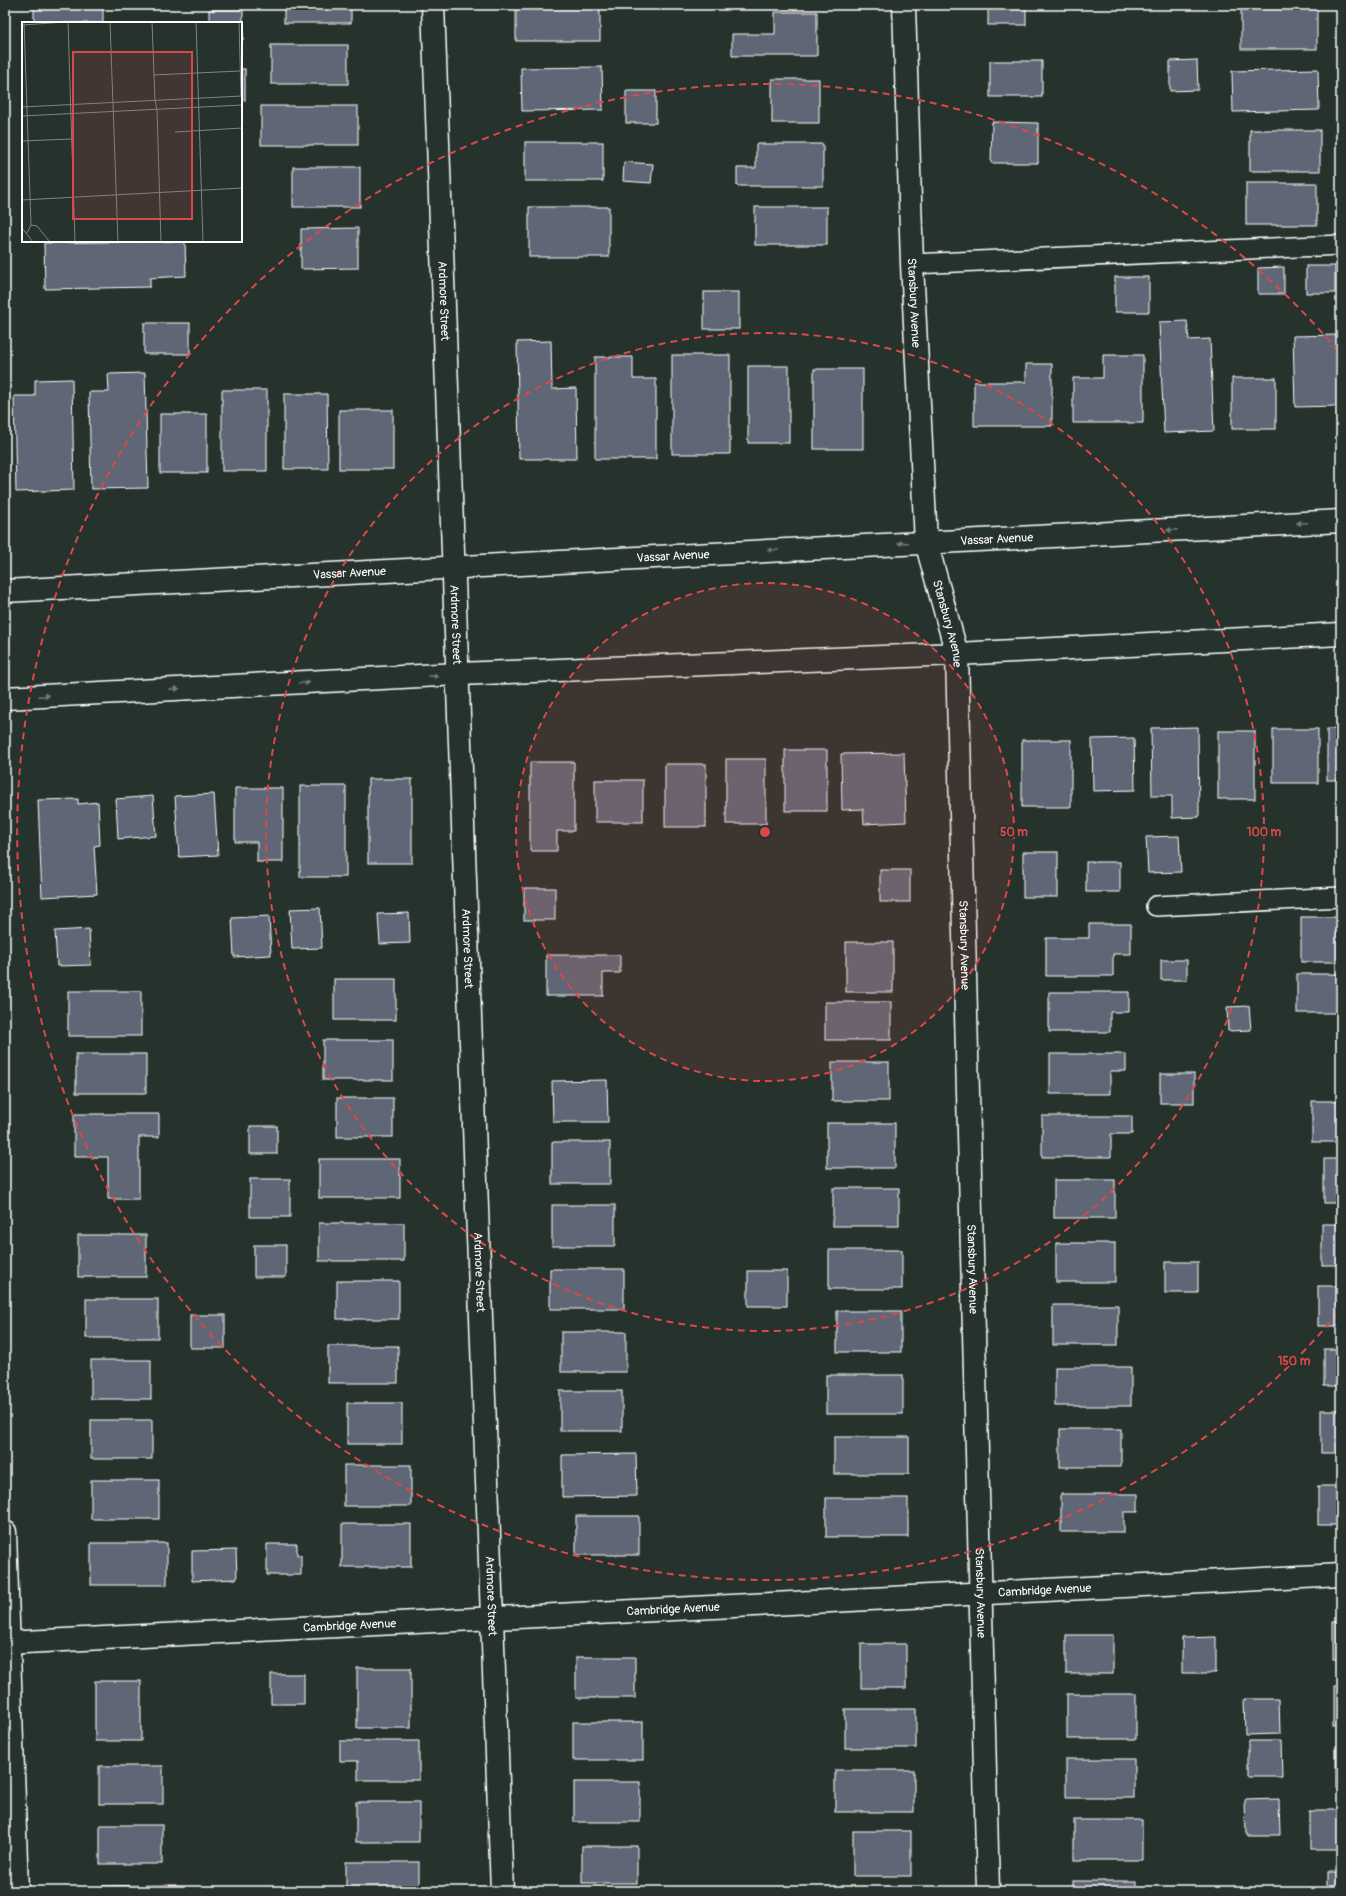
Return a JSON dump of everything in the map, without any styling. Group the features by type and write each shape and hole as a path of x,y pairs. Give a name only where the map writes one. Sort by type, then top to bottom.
{"street":[{"name":"Ardmore Street","path":"433,5 502,1891"},
{"name":"Stansbury Avenue","path":"904,5 912,264 926,542 957,654 988,1891"},
{"name":"Vassar Avenue","path":"5,591 1341,521"},
{"path":"5,698 458,674 957,654 1341,634"},
{"path":"5,1532 7,1643 17,1891"},
{"name":"Cambridge Avenue","path":"7,1643 1341,1574"}],"lane":[{"path":"912,264 1341,245"},
{"path":"1156,906 1341,897"}],"building":[{"path":"284,5 351,5 351,23 284,23"},
{"path":"516,5 600,5 600,41 516,41"},
{"path":"988,5 1026,5 1026,25 988,25"},
{"path":"34,6 103,6 103,22 34,22"},
{"path":"1241,9 1317,9 1317,49 1241,49"},
{"path":"209,10 243,10 243,40 242,22 209,22"},
{"path":"775,12 817,12 817,56 732,56 732,34 775,34"},
{"path":"271,45 348,45 348,84 271,84"},
{"path":"1197,60 1198,90 1170,91 1170,61"},
{"path":"990,61 1042,61 1042,97 990,97"},
{"path":"602,67 603,110 522,111 521,68"},
{"path":"242,69 245,69 245,100 242,100"},
{"path":"1318,69 1319,110 1233,112 1232,71"},
{"path":"772,79 819,79 819,123 772,123"},
{"path":"626,91 656,91 656,123 626,123"},
{"path":"261,106 358,106 358,145 261,145"},
{"path":"992,122 1038,123 1038,163 991,163"},
{"path":"1250,130 1320,130 1320,171 1250,171"},
{"path":"525,142 603,142 603,181 525,181"},
{"path":"756,144 823,144 823,186 737,186 737,168 756,168"},
{"path":"624,162 653,164 651,183 623,181"},
{"path":"293,167 360,167 360,207 293,207"},
{"path":"1246,183 1317,183 1317,225 1246,225"},
{"path":"529,207 609,207 609,257 529,257"},
{"path":"755,207 827,207 827,245 755,245"},
{"path":"358,228 358,268 301,269 301,229"},
{"path":"185,242 186,276 150,278 150,287 45,289 44,243"},
{"path":"1306,266 1335,266 1335,293 1306,293"},
{"path":"1284,267 1284,294 1258,294 1258,268"},
{"path":"1115,277 1149,277 1149,312 1115,312"},
{"path":"704,292 739,292 739,329 704,329"},
{"path":"1187,321 1189,340 1210,339 1214,431 1164,433 1159,322"},
{"path":"144,323 190,323 190,354 144,354"},
{"path":"1339,335 1341,357 1341,422 1337,422 1337,406 1295,407 1293,336"},
{"path":"551,341 552,389 576,388 577,459 519,459 517,342"},
{"path":"672,355 730,355 730,454 672,454"},
{"path":"1103,355 1143,355 1143,423 1073,423 1073,378 1103,378"},
{"path":"595,357 633,357 633,379 656,379 656,459 595,459"},
{"path":"1026,364 1052,364 1052,426 974,426 974,382 1026,382"},
{"path":"748,366 789,366 789,443 748,443"},
{"path":"814,369 863,369 863,449 814,449"},
{"path":"145,373 148,488 91,489 89,392 109,392 108,374"},
{"path":"1232,378 1276,378 1276,429 1232,429"},
{"path":"72,379 74,490 16,492 14,396 35,396 35,380"},
{"path":"222,390 267,390 267,471 222,471"},
{"path":"284,394 327,394 328,469 284,469"},
{"path":"339,410 393,410 393,469 339,469"},
{"path":"160,414 207,414 207,473 160,473"},
{"path":"1198,727 1199,817 1172,818 1172,796 1152,796 1151,728"},
{"path":"1273,729 1318,729 1318,783 1273,783"},
{"path":"1327,729 1341,729 1341,780 1327,780"},
{"path":"1218,731 1255,731 1255,799 1218,799"},
{"path":"1134,738 1135,790 1093,791 1092,739"},
{"path":"1022,740 1071,740 1071,807 1022,807"},
{"path":"785,750 827,750 827,811 785,811"},
{"path":"904,753 906,822 864,824 863,809 842,810 841,754"},
{"path":"726,759 766,759 766,824 726,824"},
{"path":"530,762 574,762 574,831 557,831 557,851 530,851"},
{"path":"665,764 706,764 706,827 665,827"},
{"path":"368,779 412,779 412,863 368,863"},
{"path":"595,780 643,780 643,822 595,822"},
{"path":"300,786 346,786 346,877 300,877"},
{"path":"235,788 283,788 283,862 257,862 257,842 235,842"},
{"path":"214,794 218,855 179,857 175,796"},
{"path":"153,796 156,836 118,839 116,799"},
{"path":"78,799 78,804 98,802 100,845 94,846 97,894 42,897 38,800"},
{"path":"1179,836 1181,872 1148,873 1146,837"},
{"path":"1023,852 1058,852 1058,897 1023,897"},
{"path":"1086,862 1120,862 1120,892 1086,892"},
{"path":"880,870 910,870 910,902 880,902"},
{"path":"524,888 555,888 555,920 524,920"},
{"path":"320,908 322,948 292,949 290,909"},
{"path":"409,913 410,943 380,944 378,914"},
{"path":"269,916 271,955 234,957 232,918"},
{"path":"1301,917 1341,917 1341,962 1301,962"},
{"path":"1089,924 1131,924 1131,954 1113,954 1113,976 1046,976 1046,938 1089,938"},
{"path":"89,929 91,965 57,966 55,931"},
{"path":"846,942 893,942 893,992 846,992"},
{"path":"546,955 620,955 620,973 603,973 603,996 546,996"},
{"path":"1161,960 1187,960 1187,980 1161,980"},
{"path":"1297,974 1341,974 1341,1013 1297,1013"},
{"path":"334,979 396,979 396,1020 334,1020"},
{"path":"68,991 141,991 141,1036 68,1036"},
{"path":"1049,992 1129,992 1129,1012 1110,1012 1110,1032 1049,1032"},
{"path":"825,1002 891,1002 891,1040 825,1040"},
{"path":"1249,1006 1251,1030 1228,1031 1227,1007"},
{"path":"323,1040 393,1040 393,1080 323,1080"},
{"path":"76,1054 146,1054 146,1093 76,1093"},
{"path":"1050,1054 1126,1054 1126,1071 1110,1071 1110,1094 1050,1094"},
{"path":"832,1062 889,1062 889,1101 832,1101"},
{"path":"1160,1074 1194,1074 1194,1103 1160,1103"},
{"path":"607,1080 608,1122 553,1122 552,1081"},
{"path":"337,1098 393,1098 393,1137 337,1137"},
{"path":"1312,1101 1341,1101 1341,1142 1312,1142"},
{"path":"74,1114 159,1114 159,1137 139,1137 139,1199 108,1199 108,1157 74,1157"},
{"path":"1042,1116 1132,1116 1132,1134 1111,1134 1111,1157 1042,1157"},
{"path":"827,1123 895,1123 895,1168 827,1168"},
{"path":"250,1126 277,1126 277,1154 250,1154"},
{"path":"552,1142 610,1142 610,1184 552,1184"},
{"path":"319,1159 400,1159 400,1198 319,1198"},
{"path":"1324,1159 1341,1159 1341,1203 1324,1203"},
{"path":"250,1179 290,1179 290,1217 250,1217"},
{"path":"1054,1180 1115,1180 1115,1218 1054,1218"},
{"path":"833,1188 899,1188 899,1226 833,1226"},
{"path":"552,1205 615,1205 615,1246 552,1246"},
{"path":"319,1223 404,1223 404,1261 319,1261"},
{"path":"1322,1224 1341,1224 1341,1265 1322,1265"},
{"path":"78,1235 146,1235 146,1277 78,1277"},
{"path":"1056,1243 1115,1243 1115,1282 1056,1282"},
{"path":"254,1245 286,1245 286,1277 254,1277"},
{"path":"829,1250 902,1250 902,1289 829,1289"},
{"path":"1165,1262 1198,1262 1198,1293 1165,1293"},
{"path":"550,1269 624,1269 624,1309 550,1309"},
{"path":"748,1271 787,1271 787,1306 748,1306"},
{"path":"337,1281 399,1281 399,1319 337,1319"},
{"path":"1318,1286 1341,1286 1341,1326 1318,1326"},
{"path":"86,1299 158,1299 158,1338 86,1338"},
{"path":"1053,1305 1118,1305 1118,1345 1053,1345"},
{"path":"837,1311 901,1311 901,1352 837,1352"},
{"path":"190,1315 225,1315 225,1348 190,1348"},
{"path":"561,1332 626,1332 626,1372 561,1372"},
{"path":"328,1346 398,1346 398,1383 328,1383"},
{"path":"1324,1349 1341,1349 1341,1386 1324,1386"},
{"path":"91,1360 151,1360 151,1399 91,1399"},
{"path":"1055,1367 1131,1367 1131,1406 1055,1406"},
{"path":"826,1375 903,1375 903,1414 826,1414"},
{"path":"560,1391 622,1391 622,1431 560,1431"},
{"path":"347,1403 402,1403 402,1444 347,1444"},
{"path":"1321,1410 1341,1410 1341,1453 1321,1453"},
{"path":"91,1420 152,1420 152,1459 91,1459"},
{"path":"1060,1429 1121,1429 1121,1467 1060,1467"},
{"path":"834,1437 909,1437 909,1474 834,1474"},
{"path":"636,1454 637,1496 562,1497 562,1455"},
{"path":"344,1465 411,1465 411,1506 344,1506"},
{"path":"91,1480 159,1480 159,1519 91,1519"},
{"path":"1318,1486 1341,1486 1341,1525 1318,1525"},
{"path":"1061,1494 1138,1494 1138,1512 1124,1512 1124,1532 1061,1532"},
{"path":"826,1498 908,1498 908,1537 826,1537"},
{"path":"576,1516 639,1516 639,1555 576,1555"},
{"path":"342,1524 411,1524 411,1567 342,1567"},
{"path":"91,1543 167,1543 167,1585 91,1585"},
{"path":"267,1544 297,1544 297,1555 301,1555 301,1575 267,1575"},
{"path":"236,1550 237,1579 192,1581 192,1551"},
{"path":"1333,1621 1341,1621 1341,1660 1333,1660"},
{"path":"1066,1635 1113,1635 1113,1674 1066,1674"},
{"path":"1216,1637 1216,1673 1182,1673 1182,1638"},
{"path":"861,1644 906,1644 906,1688 861,1688"},
{"path":"576,1657 635,1657 635,1698 576,1698"},
{"path":"357,1668 411,1668 411,1728 357,1728"},
{"path":"271,1674 304,1674 304,1704 271,1704"},
{"path":"95,1681 141,1681 141,1741 95,1741"},
{"path":"1333,1687 1341,1687 1341,1725 1333,1725"},
{"path":"1067,1694 1136,1694 1136,1739 1067,1739"},
{"path":"1244,1699 1279,1699 1280,1734 1245,1735"},
{"path":"845,1709 916,1709 916,1748 845,1748"},
{"path":"573,1722 643,1722 643,1760 573,1760"},
{"path":"340,1741 419,1741 419,1780 358,1780 358,1761 340,1761"},
{"path":"1248,1741 1282,1741 1283,1776 1248,1776"},
{"path":"1335,1747 1341,1747 1341,1787 1335,1787"},
{"path":"1066,1759 1134,1759 1134,1798 1066,1798"},
{"path":"99,1766 163,1766 163,1804 99,1804"},
{"path":"835,1770 914,1770 914,1812 835,1812"},
{"path":"574,1782 640,1782 640,1822 574,1822"},
{"path":"1279,1799 1280,1835 1246,1835 1245,1800"},
{"path":"356,1802 419,1802 419,1842 356,1842"},
{"path":"1310,1811 1341,1811 1341,1850 1310,1850"},
{"path":"1074,1820 1142,1820 1142,1860 1074,1860"},
{"path":"100,1825 162,1825 162,1864 100,1864"},
{"path":"853,1831 911,1831 911,1876 853,1876"},
{"path":"582,1846 637,1846 637,1883 582,1883"},
{"path":"346,1862 419,1862 419,1891 346,1891"},
{"path":"1328,1873 1341,1873 1341,1891 1328,1891"},
{"path":"1073,1881 1136,1881 1136,1891 1073,1891"},
{"path":"176,1885 176,1891 103,1891 103,1886"}]}
